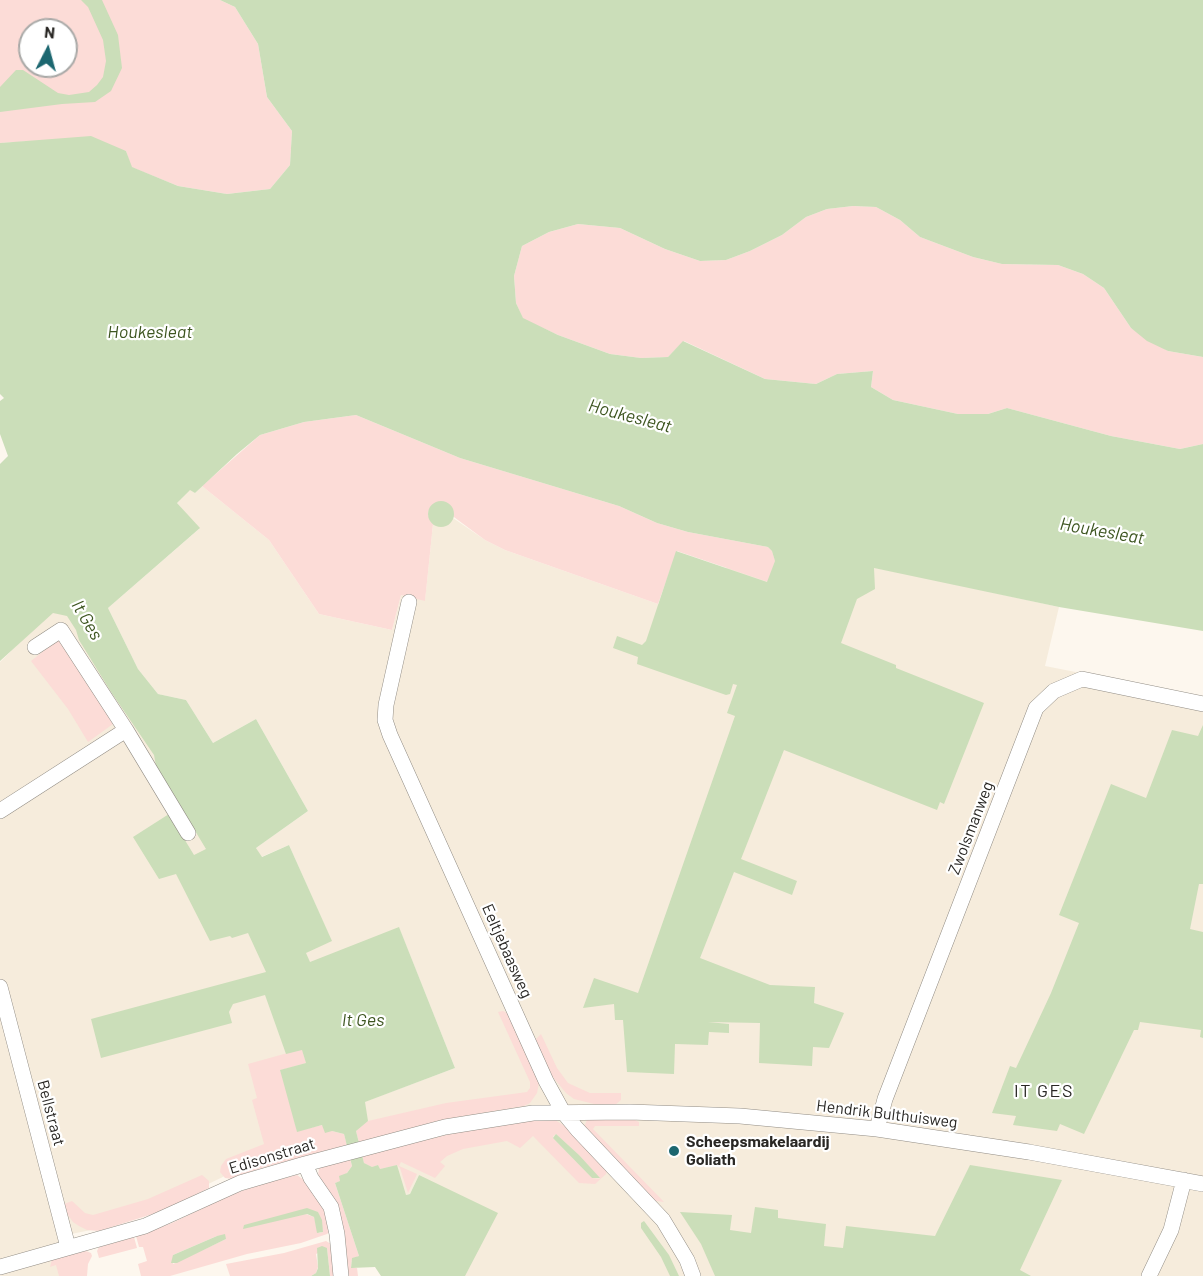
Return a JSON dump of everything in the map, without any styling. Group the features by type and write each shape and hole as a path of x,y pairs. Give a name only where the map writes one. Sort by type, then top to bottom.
{"street":[{"name":"Eeltjebaasweg","path":"409,602 386,705 385,720 445,860 546,1082 563,1112 663,1220 687,1260 693,1276"},
{"path":"35,647 61,630 126,730 188,833"},
{"name":"Zwolsmanweg","path":"877,1129 879,1114 1036,708 1054,691 1082,680 1203,704"},
{"path":"0,811 126,730"},
{"name":"Bellstraat","path":"0,987 68,1247"},
{"name":"Hendrik Bulthuisweg","path":"563,1112 740,1116 877,1129 1029,1152 1203,1184"},
{"name":"Edisonstraat","path":"0,1267 145,1226 240,1183 305,1164 445,1127 494,1118 563,1112"},
{"path":"305,1164 311,1178 331,1207 337,1234 341,1276"},
{"path":"1149,1276 1170,1230 1184,1180"}],"shaded area":[{"path":"0,0 220,0 235,7 258,44 267,97 292,131 290,165 270,189 227,194 178,186 131,167 126,151 35,141 0,143"},
{"path":"853,206 876,207 900,220 920,237 973,257 1002,264 1058,265 1083,274 1104,288 1131,328 1168,351 1203,357 1203,444 1180,449 1111,436 1007,408 988,414 958,414 893,400 871,387 873,371 837,374 816,384 765,379 684,341 668,357 641,358 610,354 523,319 516,303 514,276 522,246 549,232 578,224 620,228 665,249 700,261 726,260 782,235 806,217 827,209"},
{"path":"356,415 460,458 619,506 657,523 688,532 768,547 775,561 768,582 677,551 658,604 505,550 485,540 435,503 428,515 433,524 425,601 401,595 392,630 319,614 269,540 202,486 260,435 304,422"},
{"path":"202,486 269,540 319,614 392,630 401,595 425,600 433,524 453,518 485,540 505,550 658,604 768,547 1059,607 1045,666 1203,697 1203,1276 465,1276 419,1175 410,1194 406,1195 364,1163 356,1131 364,1102 455,1068 399,928 310,963 305,953 331,940 289,845 261,857 256,848 308,811 256,719 213,743 186,700 158,694 138,669 108,608 199,529 177,503 190,489 195,493"},
{"path":"60,603 225,867 310,1049 319,1111 229,1174 202,1187 91,1230 71,1234 73,1276 0,1276 0,662"},
{"path":"60,638 113,724 88,742 68,709 31,661"},
{"path":"503,1011 509,1014 539,1083 537,1093 530,1103 524,1106 441,1120 359,1142 356,1131 368,1121 446,1103 527,1092 530,1082 498,1012"},
{"path":"541,1034 557,1068 568,1083 590,1093 621,1093 621,1100 615,1105 594,1104 574,1099 566,1093 552,1076 536,1043 536,1039"},
{"path":"302,1049 306,1063 281,1070 297,1131 322,1125 344,1134 347,1145 258,1169 232,1179 225,1178 220,1172 226,1159 264,1144 252,1100 257,1098 248,1064"},
{"path":"538,1119 555,1120 568,1128 607,1170 606,1174 595,1184 579,1183 533,1136 520,1148 507,1141 463,1149 440,1162 445,1166 435,1178 401,1162 399,1166 417,1174 408,1193 397,1165 380,1169 378,1165 372,1167 364,1163 362,1156 450,1134","holes":["556,1134 600,1179 592,1178 553,1136"]},
{"path":"590,1119 639,1122 639,1126 595,1126 593,1129 664,1202 649,1200 584,1127"},
{"path":"350,1159 352,1166 341,1181 335,1183 359,1256 352,1259 351,1267 357,1268 358,1276 346,1276 318,1176 319,1168"},
{"path":"202,1175 209,1181 209,1188 162,1211 99,1231 87,1230 79,1226 65,1211 64,1204 72,1201 85,1213 93,1215 148,1199"},
{"path":"297,1175 308,1183 325,1208 330,1231 301,1243 247,1254 170,1276 141,1276 138,1264 147,1261 143,1247 139,1247 136,1236 172,1223 230,1195","holes":["318,1212 323,1232 319,1233 314,1217 306,1214","217,1236 226,1239 173,1264 173,1255"]},
{"path":"134,1237 137,1248 99,1258 97,1251 99,1247"},
{"path":"326,1241 331,1244 335,1276 330,1276 327,1248 316,1254 318,1267 316,1273 311,1276 230,1276 226,1264 284,1253"},
{"path":"86,1251 92,1256 88,1264 87,1276 59,1276 56,1265 50,1267 52,1259"}],"water":[{"path":"81,0 102,0 118,35 122,68 111,91 95,102 0,112 0,87 16,70 18,70 18,78 35,78 58,93 69,95 89,92 97,85 103,77 106,61 103,40 88,7"},
{"name":"Houkesleat","path":"220,0 1203,0 1203,357 1168,351 1147,341 1131,328 1104,288 1083,274 1058,265 1002,264 973,257 920,237 900,220 876,207 853,206 827,209 806,217 782,235 726,260 700,261 665,249 620,228 578,224 549,232 522,246 514,276 516,303 523,318 558,335 610,354 641,358 668,357 683,341 765,379 816,384 837,374 873,371 871,387 893,400 958,414 988,414 1007,408 1111,436 1180,449 1203,444 1203,631 1059,607 874,568 875,589 857,599 841,643 984,703 944,804 940,802 937,810 784,750 741,859 797,881 792,895 734,872 700,958 770,985 815,987 814,1003 844,1013 829,1048 813,1047 812,1066 759,1063 760,1023 708,1022 729,1024 729,1033 709,1032 708,1045 675,1044 674,1074 627,1072 623,1020 615,1020 614,1004 583,1008 594,978 638,993 735,716 727,713 737,685 733,684 730,694 726,695 637,664 638,657 613,648 617,636 642,645 646,641 676,551 767,582 775,561 768,547 688,532 657,523 619,506 460,458 356,415 304,422 260,435 195,493 190,490 177,503 200,528 108,608 138,669 158,694 186,700 213,743 256,719 308,811 256,848 262,857 289,845 332,941 306,953 310,962 399,927 455,1068 365,1102 368,1121 356,1131 364,1163 372,1167 378,1165 380,1169 397,1165 406,1195 410,1194 419,1175 498,1213 465,1276 381,1276 375,1267 351,1268 352,1258 359,1256 335,1183 340,1181 339,1176 347,1173 352,1166 344,1134 332,1131 325,1133 322,1125 297,1132 280,1070 306,1063 302,1050 286,1054 265,995 233,1004 229,1012 232,1023 101,1058 91,1019 266,972 248,933 210,941 176,874 159,879 133,837 169,814 194,855 206,849 156,766 154,755 111,692 67,616 53,613 0,661 0,464 8,456 0,434 0,401 4,398 0,394 0,143 91,136 126,151 132,167 178,186 227,194 270,189 290,165 292,131 267,97 258,44 235,7"},
{"path":"441,501 450,505 454,514 450,523 441,527 432,523 428,514 432,505"},
{"path":"1203,725 1203,884 1199,884 1190,929 1203,932 1203,1038 1200,1037 1201,1030 1140,1022 1084,1134 1060,1124 1057,1131 1013,1125 1016,1116 992,1113 1010,1066 1016,1068 1051,993 1079,923 1059,915 1111,784 1146,798 1172,730 1198,736"},
{"path":"556,1134 600,1178 592,1178 553,1138"},
{"path":"970,1165 1062,1180 1020,1270 1031,1276 715,1276 701,1244 680,1212 732,1215 730,1230 751,1233 755,1207 778,1210 778,1218 826,1224 824,1246 843,1248 846,1226 935,1236"},
{"path":"307,1208 318,1212 322,1220 323,1232 317,1233 314,1217 307,1214 243,1229 244,1225"},
{"path":"644,1221 669,1255 679,1276 670,1276 661,1257 641,1228 641,1223"},
{"path":"225,1234 226,1239 177,1263 171,1263 173,1255"},
{"path":"322,1246 327,1248 330,1276 311,1276 318,1268 317,1248"}],"place":[{"name":"Scheepsmakelaardij Goliath","path":"674,1151"}],"district":[{"name":"IT GES","path":"1044,1091"}],"water label":[{"name":"It Ges","path":"87,620"},
{"name":"It Ges","path":"363,1020"}]}
